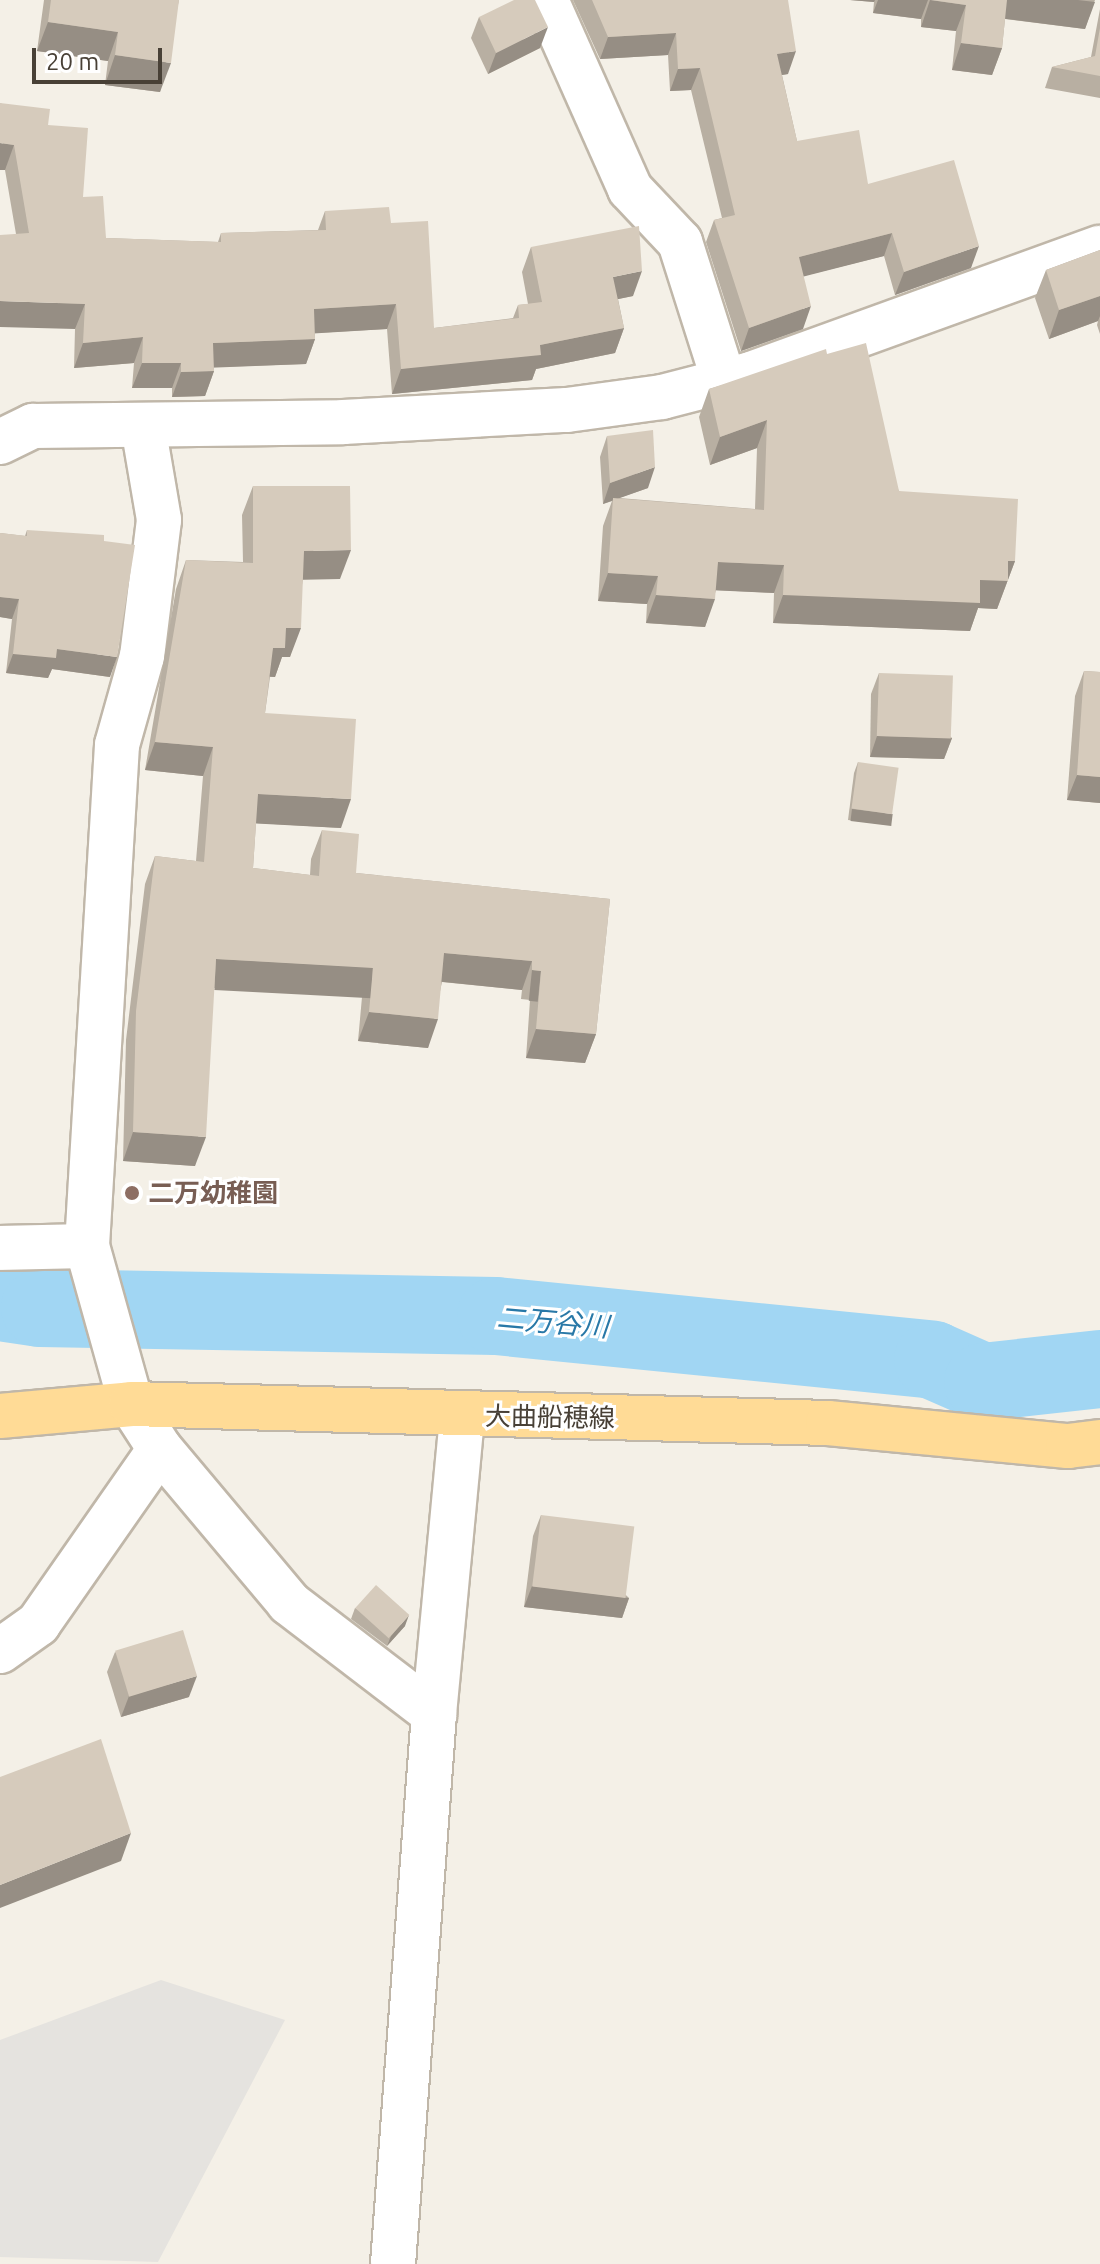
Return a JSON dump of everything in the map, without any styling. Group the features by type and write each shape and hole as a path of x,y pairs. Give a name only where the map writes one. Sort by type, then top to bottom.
{"main road":[{"name":"大曲船穂線","path":"0,1416 131,1404 462,1416 828,1423 1068,1446 1100,1442"}],"street":[{"path":"546,0 630,189 680,242 724,381"},
{"path":"0,442 33,426 143,426 567,410 662,397 724,381 1100,248"},
{"path":"143,426 159,520 142,656 117,745 87,1246 131,1404 160,1449 289,1603 434,1714"},
{"path":"0,1248 87,1246"},
{"path":"393,2264 434,1714 462,1416"},
{"path":"0,1651 38,1624 160,1449"}],"shaded area":[{"path":"161,1980 285,2020 158,2262 0,2257 0,2040"}],"building":[{"path":"51,0 179,0 171,63 115,55 118,32 48,22"},
{"path":"514,0 535,0 548,27 496,53 479,17"},
{"path":"592,0 788,0 796,51 777,54 797,141 859,130 868,184 954,160 979,246 904,272 892,233 799,257 811,306 749,328 714,220 735,215 700,68 678,69 676,33 608,37"},
{"path":"931,0 1007,0 1002,48 961,43 966,5"},
{"path":"1100,28 1100,76 1052,67 1095,56"},
{"path":"0,103 50,109 48,125 88,128 83,197 103,196 106,238 221,242 221,233 326,230 325,211 389,207 391,223 428,221 434,328 519,318 518,305 542,302 531,247 639,226 642,271 613,277 624,328 540,345 541,355 401,369 396,304 314,309 315,339 213,343 214,371 181,372 181,363 142,363 143,337 83,343 85,304 0,301 0,235 29,233 14,145 0,143"},
{"path":"1100,250 1100,296 1059,310 1046,270"},
{"path":"866,343 899,491 1018,499 1015,561 1008,561 1008,581 980,580 980,603 783,595 784,565 718,562 715,599 656,595 658,576 608,573 613,498 764,510 767,420 720,437 709,389 826,349 827,354"},
{"path":"653,430 655,467 610,483 607,436"},
{"path":"253,486 350,486 351,550 304,551 301,628 286,628 285,648 273,648 265,713 356,719 351,799 258,794 253,868 319,876 322,830 359,834 356,873 610,899 596,1034 536,1029 541,971 532,970 532,961 444,953 438,1019 369,1012 373,968 216,959 206,1137 133,1132 136,1011 155,856 204,862 213,747 155,742 186,560 253,563"},
{"path":"27,530 104,535 104,541 135,545 117,657 57,649 56,658 13,654 19,599 0,597 0,533 27,536"},
{"path":"1084,671 1100,672 1100,777 1077,775"},
{"path":"879,673 953,676 951,739 877,736"},
{"path":"858,762 899,768 892,814 851,809"},
{"path":"541,1515 634,1526 626,1598 532,1586"},
{"path":"376,1585 409,1615 389,1638 355,1608"},
{"path":"183,1630 197,1676 129,1697 115,1651"},
{"path":"101,1739 131,1833 0,1885 0,1777"}],"waterway":[{"name":"二万谷川","path":"0,1302 40,1308 496,1316 933,1360 983,1382 1100,1369"}],"place":[{"name":"二万幼稚園","path":"132,1193"}]}
